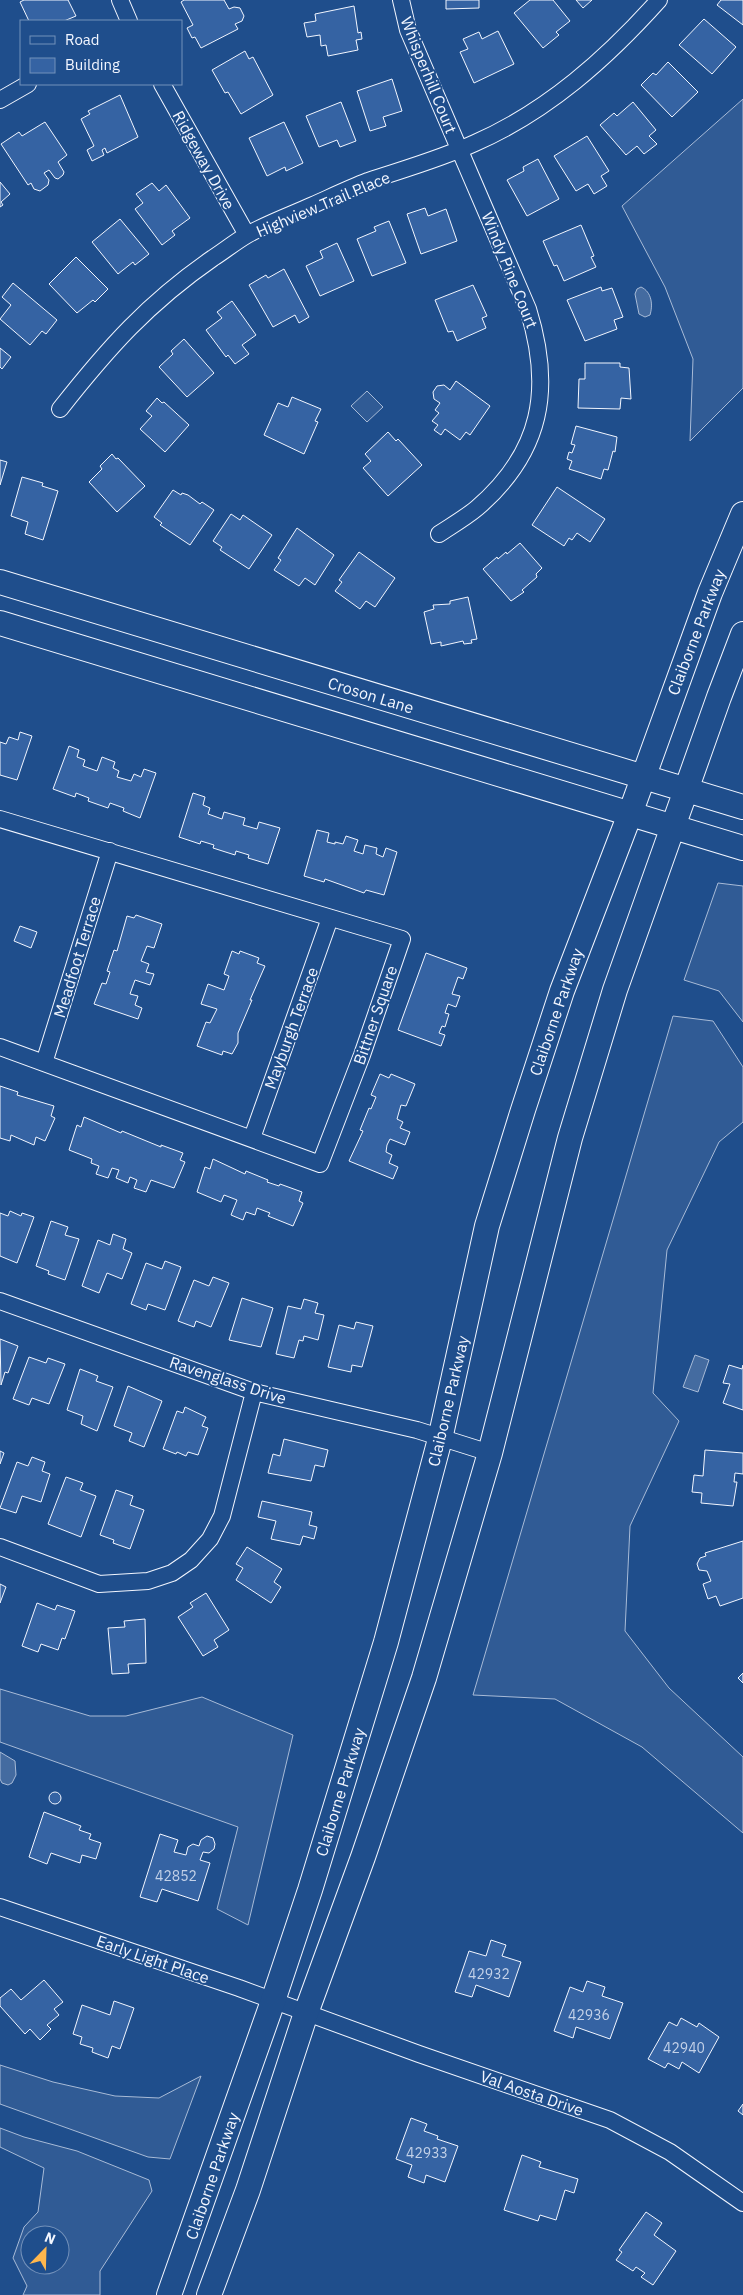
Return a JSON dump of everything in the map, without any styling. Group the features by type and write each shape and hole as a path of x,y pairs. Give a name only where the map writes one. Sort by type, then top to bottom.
{"main road":[{"name":"Claiborne Parkway","path":"169,2295 273,2001 310,1890 386,1642 440,1438 491,1213 562,990 630,814 710,593 743,514"},
{"name":"Croson Lane","path":"0,582 743,807"},
{"path":"0,623 743,848"},
{"path":"209,2295 248,2190 306,2013 364,1857 424,1678 490,1453 570,1138 616,990 743,634"}],"street":[{"path":"120,0 129,20"},
{"name":"Whisperhill Court","path":"401,0 408,30 459,150"},
{"name":"Highview Trail Place","path":"60,409 104,354 139,317 182,280 247,235 368,182 459,150 515,124 553,100 593,67 659,0"},
{"path":"0,100 26,85"},
{"name":"Ridgeway Drive","path":"163,85 247,235"},
{"name":"Windy Pine Court","path":"439,534 476,509 506,479 529,443 536,419 540,392 541,365 536,336 528,309 459,150"},
{"name":"Bittner Square","path":"0,819 402,939 362,1055 320,1164 0,1047"},
{"name":"Meadfoot Terrace","path":"44,1063 110,852"},
{"name":"Mayburgh Terrace","path":"252,1138 330,918"},
{"name":"Ravenglass Drive","path":"0,1301 254,1392 417,1430 490,1453"},
{"path":"0,1547 99,1584 148,1581 172,1573 191,1560 204,1546 222,1516 254,1392"},
{"name":"Early Light Place","path":"0,1907 306,2013"},
{"name":"Val Aosta Drive","path":"306,2013 610,2120 670,2152 743,2203"}],"shaded area":[{"path":"743,99 743,388 690,441 693,359 665,287 622,206"},
{"path":"641,287 649,295 651,303 650,315 645,317 639,314 635,294 637,289"},
{"path":"367,391 383,407 367,422 351,406"},
{"path":"718,883 743,886 743,1022 719,991 684,980"},
{"path":"673,1016 713,1021 743,1067 743,1122 719,1142 667,1250 653,1393 679,1421 630,1526 625,1631 669,1688 743,1757 743,1833 642,1747 555,1699 473,1695"},
{"path":"695,1355 709,1360 698,1392 683,1387"},
{"path":"0,1689 90,1716 126,1716 202,1697 293,1735 248,1925 217,1909 238,1827 0,1742"},
{"path":"0,1752 15,1761 16,1775 12,1783 8,1785 2,1783 0,1779"},
{"path":"0,2065 53,2082 115,2096 159,2098 201,2076 170,2159 148,2157 0,2104"},
{"path":"0,2128 24,2137 77,2151 149,2180 152,2191 100,2271 100,2295 23,2295 27,2286 22,2275 70,2275 70,2225 26,2225 38,2212 44,2168 0,2147"},
{"path":"20,2238 20,2272 13,2258"}],"building":[{"path":"24,0 68,0 76,16 66,20 29,20 20,2"},
{"path":"184,0 224,0 229,9 234,7 240,8 244,16 242,21 235,24 238,29 201,48 195,37 192,38 187,28 193,25 181,2"},
{"path":"446,0 479,0 479,8 446,9"},
{"path":"530,0 553,0 570,21 556,32 559,35 543,48 514,13"},
{"path":"576,0 592,0 583,8"},
{"path":"721,0 743,0 743,25 717,5"},
{"path":"354,6 358,33 361,32 362,39 356,40 358,50 328,56 326,45 321,46 320,35 307,37 304,23 316,21 315,14"},
{"path":"704,19 736,47 712,74 679,45"},
{"path":"498,31 514,64 474,83 460,52 468,49 463,39 479,32 482,39"},
{"path":"245,51 249,59 253,57 273,95 241,114 228,92 225,93 212,70"},
{"path":"668,62 698,92 672,117 641,85 653,73 656,75"},
{"path":"392,79 402,111 383,117 386,126 370,131 357,91"},
{"path":"120,95 138,137 107,153 105,148 102,150 104,155 92,161 87,150 94,146 81,119 90,114 88,111"},
{"path":"341,102 356,141 340,147 337,140 319,147 306,116"},
{"path":"633,102 656,130 649,136 657,144 644,154 637,146 626,155 600,125 614,113 617,116"},
{"path":"45,122 67,155 58,162 64,172 63,175 58,179 49,170 44,173 49,180 48,185 40,191 34,189 31,183 28,185 1,144 19,132 22,136"},
{"path":"284,122 303,163 286,171 285,167 267,176 249,138"},
{"path":"587,136 609,171 601,176 607,186 594,194 588,184 576,191 554,156"},
{"path":"538,159 559,199 527,216 507,180 524,171 523,167"},
{"path":"0,182 10,194 1,202 3,205 0,207"},
{"path":"152,183 159,191 166,185 190,218 172,231 175,235 162,245 135,209 143,203 136,194"},
{"path":"425,208 428,216 446,209 457,241 421,254 407,214"},
{"path":"120,219 149,254 135,265 133,262 118,274 92,242"},
{"path":"389,221 406,263 372,276 357,239 376,231 374,227"},
{"path":"581,225 594,256 591,257 596,267 564,281 557,265 554,266 543,241"},
{"path":"337,243 354,281 320,296 306,266 323,258 320,251"},
{"path":"76,257 108,289 95,302 93,300 77,313 49,284"},
{"path":"284,269 309,317 299,323 295,315 273,327 249,285 266,275 268,278"},
{"path":"13,283 57,320 46,334 42,331 30,345 0,319 11,305 2,297"},
{"path":"473,285 487,316 482,318 486,328 457,341 453,331 448,332 435,300"},
{"path":"601,287 602,291 612,288 623,317 614,320 617,329 585,341 567,300"},
{"path":"232,301 256,335 242,345 249,354 235,364 228,355 226,357 206,330 222,318 217,312"},
{"path":"184,339 214,373 187,397 159,367 173,354 171,351"},
{"path":"0,348 11,357 2,369 0,367"},
{"path":"585,363 620,363 620,367 629,368 631,399 621,398 620,409 578,408 579,379 585,379"},
{"path":"456,381 490,406 470,435 466,432 460,440 445,429 441,435 434,430 438,425 432,421 439,413 435,410 440,403 434,399 433,392 437,386 444,385 450,390"},
{"path":"292,397 321,409 315,421 318,422 304,454 264,435 278,403 288,407"},
{"path":"157,398 189,425 165,452 140,429 152,416 146,411"},
{"path":"576,426 617,437 615,452 613,451 608,470 604,469 601,479 569,469 572,461 567,459 569,452 572,453 575,445 571,444"},
{"path":"388,432 396,441 398,439 422,465 388,496 363,468 371,461 365,454"},
{"path":"112,454 145,486 117,512 89,482 102,469 100,466"},
{"path":"0,460 7,462 0,485"},
{"path":"22,477 43,483 42,486 58,491 43,540 25,534 28,522 11,516"},
{"path":"557,487 605,519 590,542 577,533 572,540 569,538 564,546 532,525"},
{"path":"173,490 181,495 182,493 188,495 200,504 202,502 214,510 190,545 160,525 162,523 154,517"},
{"path":"231,514 240,520 243,515 272,535 249,569 220,550 222,547 213,541"},
{"path":"297,528 334,555 315,585 305,578 299,586 274,570 281,560 278,558"},
{"path":"520,543 542,568 536,574 537,577 522,590 524,592 511,601 483,569 497,557 498,559 506,552 507,554"},
{"path":"359,552 395,578 375,607 366,601 360,609 335,591 342,582 339,580"},
{"path":"468,597 477,639 471,640 472,643 464,644 463,641 441,646 441,642 431,644 424,612 434,609 433,605 450,604 450,601"},
{"path":"20,732 32,736 17,780 0,775 0,742 6,744 9,737 18,740"},
{"path":"69,746 79,750 77,757 85,760 83,766 97,771 102,757 115,762 113,768 119,771 117,777 131,781 134,774 141,777 144,769 156,773 140,818 123,811 124,808 110,803 108,808 88,801 89,798 76,793 75,797 53,789"},
{"path":"193,793 205,797 203,805 210,808 208,814 222,819 224,812 245,818 243,825 257,829 259,822 280,828 268,864 248,858 249,855 236,851 235,855 213,848 214,845 201,841 200,844 179,837"},
{"path":"317,830 329,833 327,842 335,844 335,842 343,844 346,836 358,840 354,851 363,854 365,845 377,848 376,854 383,857 386,848 397,852 384,895 366,890 364,893 325,879 324,882 304,876"},
{"path":"136,915 162,924 154,948 147,946 141,961 149,964 146,972 154,974 150,985 135,980 130,994 138,996 135,1005 142,1008 138,1019 94,1004 102,983 106,984 110,972 107,971 114,950 117,951 127,916 134,918"},
{"path":"20,926 37,932 31,948 14,941"},
{"path":"232,951 239,954 240,951 259,958 257,963 265,966 238,1033 238,1043 232,1054 223,1051 222,1055 197,1046 206,1022 210,1023 217,1009 201,1004 208,984 224,990 229,976 224,974"},
{"path":"426,953 467,968 463,979 458,977 452,994 460,996 456,1007 448,1004 445,1013 449,1014 445,1027 442,1026 439,1033 445,1035 441,1046 398,1030"},
{"path":"380,1074 389,1078 391,1074 415,1084 406,1106 401,1105 397,1119 403,1122 400,1128 410,1132 405,1145 390,1139 387,1145 386,1152 392,1155 389,1163 398,1167 393,1179 349,1161 363,1131 360,1130 369,1108 371,1109 376,1097 371,1095"},
{"path":"0,1086 18,1092 17,1095 54,1106 51,1116 55,1118 45,1141 36,1137 34,1145 11,1135 10,1141 0,1138"},
{"path":"84,1117 121,1133 122,1131 161,1147 161,1145 183,1153 180,1160 185,1162 174,1188 151,1180 146,1192 134,1188 137,1180 130,1177 128,1183 116,1178 119,1170 112,1168 108,1178 96,1174 99,1166 91,1163 92,1159 69,1150 77,1125 81,1127"},
{"path":"213,1159 245,1174 246,1171 268,1180 267,1182 279,1186 280,1184 302,1192 299,1201 303,1203 293,1226 268,1216 270,1213 257,1208 255,1215 246,1212 243,1220 231,1215 237,1200 224,1195 221,1202 197,1192 205,1167 210,1169"},
{"path":"10,1211 21,1216 22,1213 34,1217 17,1263 0,1256 0,1213 8,1216"},
{"path":"51,1221 68,1227 65,1235 79,1239 65,1280 48,1274 49,1271 36,1266"},
{"path":"113,1234 126,1239 123,1249 132,1253 122,1279 107,1273 99,1293 82,1286 98,1240 110,1245"},
{"path":"165,1261 181,1267 165,1310 148,1304 146,1310 131,1304 146,1263 162,1269"},
{"path":"213,1277 229,1283 211,1327 196,1321 194,1327 178,1321 194,1280 209,1286"},
{"path":"242,1298 273,1308 261,1347 229,1340"},
{"path":"304,1299 318,1303 315,1313 324,1315 318,1340 304,1336 303,1341 299,1340 294,1358 276,1354 288,1306 301,1309"},
{"path":"356,1322 373,1326 362,1367 352,1365 351,1372 328,1367 339,1325 354,1329"},
{"path":"0,1339 18,1346 8,1373 5,1372 1,1385"},
{"path":"29,1357 46,1363 48,1358 65,1364 49,1404 32,1398 29,1405 13,1399"},
{"path":"729,1365 742,1369 743,1365 743,1410 723,1403 730,1384 723,1383"},
{"path":"80,1369 98,1376 96,1381 113,1387 97,1431 81,1424 83,1416 67,1410"},
{"path":"128,1386 162,1401 144,1447 129,1441 132,1433 114,1426"},
{"path":"185,1407 206,1417 202,1426 208,1428 198,1455 188,1452 186,1456 163,1449 177,1411 183,1413"},
{"path":"284,1439 328,1450 324,1467 315,1465 311,1481 268,1473 273,1454 280,1456"},
{"path":"705,1450 743,1453 743,1474 735,1473 734,1482 737,1482 733,1506 701,1503 702,1493 692,1492 694,1475 703,1476"},
{"path":"0,1451 4,1453 0,1464"},
{"path":"32,1457 45,1462 42,1471 50,1474 41,1502 22,1496 16,1513 0,1508 17,1462 28,1466"},
{"path":"66,1477 83,1483 80,1490 96,1496 81,1537 48,1524"},
{"path":"116,1490 133,1496 130,1505 144,1510 130,1549 113,1543 114,1540 100,1535"},
{"path":"262,1501 312,1512 309,1525 317,1527 314,1539 303,1536 300,1545 271,1539 276,1521 258,1517"},
{"path":"743,1541 743,1598 720,1606 716,1596 708,1599 703,1584 711,1581 707,1571 699,1570 697,1564 700,1558 706,1556 705,1553"},
{"path":"247,1547 282,1569 274,1582 281,1587 271,1603 236,1580 243,1568 236,1564"},
{"path":"0,1584 6,1587 0,1603"},
{"path":"206,1593 229,1630 214,1640 218,1647 203,1656 178,1617 193,1607 190,1603"},
{"path":"37,1603 55,1610 57,1605 75,1611 65,1639 62,1638 58,1650 41,1644 38,1652 22,1646"},
{"path":"145,1619 146,1663 128,1664 129,1673 112,1674 108,1628 125,1627 124,1621"},
{"path":"743,1673 743,1683 738,1678"},
{"path":"53,1792 57,1792 61,1798 57,1804 53,1804 49,1800 49,1796"},
{"path":"44,1812 81,1826 79,1830 91,1834 89,1839 101,1843 96,1859 82,1855 80,1863 51,1853 47,1864 29,1857"},
{"path":"160,1834 178,1840 174,1852 186,1855 188,1847 193,1844 199,1846 201,1840 207,1836 213,1838 214,1849 209,1853 203,1852 200,1860 210,1863 198,1901 162,1889 157,1902 140,1897"},
{"path":"491,1940 506,1945 502,1956 521,1962 509,1997 476,1985 472,1997 455,1992 469,1951 486,1956"},
{"path":"44,1980 63,2002 54,2009 59,2015 47,2025 51,2029 40,2040 30,2029 25,2034 0,2006 0,1998 11,1989 21,2000"},
{"path":"587,1981 605,1987 602,1996 623,2003 610,2039 576,2027 573,2038 554,2031 570,1987 583,1992"},
{"path":"114,2001 134,2008 120,2049 112,2046 108,2058 92,2052 93,2048 80,2044 82,2037 73,2034 82,2005 110,2015"},
{"path":"681,2018 697,2027 699,2023 719,2037 699,2073 682,2062 679,2069 668,2063 665,2068 648,2059 669,2022 677,2026"},
{"path":"743,2104 743,2115 738,2111"},
{"path":"411,2118 427,2124 424,2131 438,2136 437,2139 458,2146 445,2182 426,2175 424,2183 408,2177 412,2165 396,2159"},
{"path":"522,2155 541,2162 539,2167 578,2179 574,2193 565,2190 556,2220 540,2215 538,2221 504,2210"},
{"path":"646,2212 662,2223 654,2235 676,2251 653,2285 641,2277 645,2273 636,2267 633,2271 616,2260 622,2252 619,2250"}]}
